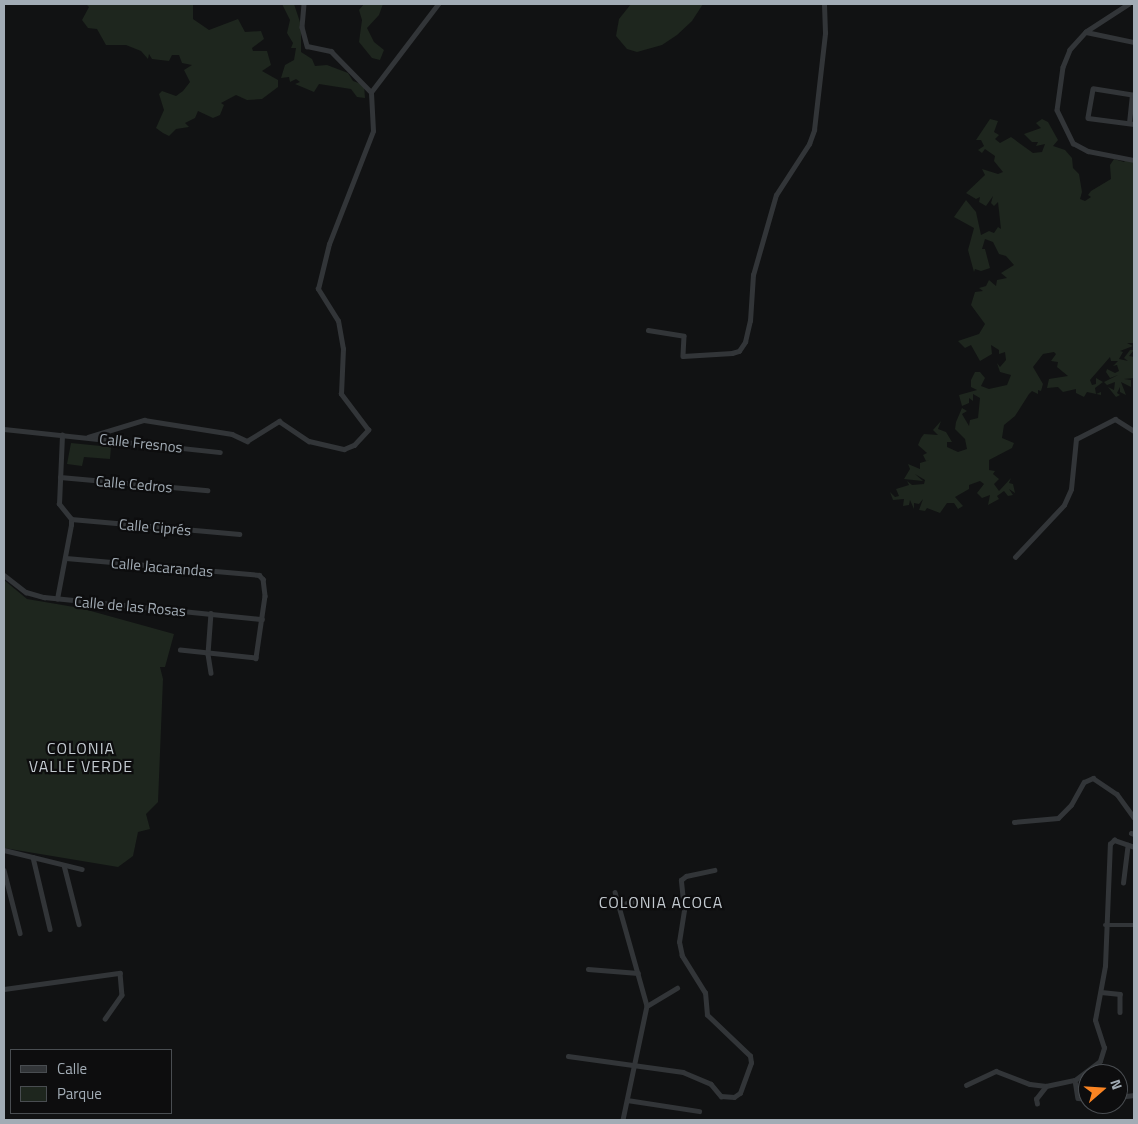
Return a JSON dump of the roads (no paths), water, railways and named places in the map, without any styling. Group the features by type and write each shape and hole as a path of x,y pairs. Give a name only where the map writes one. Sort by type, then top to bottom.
{"street":[{"path":"304,4 302,27 307,46 331,51 371,92"},
{"path":"88,438 144,420 232,434 247,441 279,421 308,441 344,449 354,446 368,430 341,394 343,349 338,321 318,289 329,244 373,131 371,92 438,4"},
{"path":"648,330 684,336 683,356 732,354 745,342 750,321 753,275 776,196 809,144 814,130 825,33 824,4"},
{"path":"1129,4 1086,32 1070,50 1063,67 1058,110 1064,127 1073,143 1088,151 1134,160"},
{"path":"1086,32 1134,42"},
{"path":"1128,123 1132,96 1093,89 1088,118 1134,124"},
{"path":"1015,557 1064,505 1071,489 1076,439 1115,419 1134,431"},
{"name":"Calle Fresnos","path":"4,429 220,452"},
{"path":"58,599 71,519 60,504 62,435"},
{"name":"Calle Cedros","path":"60,478 207,490"},
{"name":"Calle Ciprés","path":"71,519 239,534"},
{"name":"Calle Jacarandas","path":"66,558 259,575 265,585 262,619"},
{"name":"Calle de las Rosas","path":"4,575 26,592 58,599 262,619"},
{"path":"210,614 208,654 211,673"},
{"path":"180,650 252,660 257,656 262,619"},
{"path":"1014,822 1058,818 1071,805 1084,782 1093,778 1117,794 1134,817"},
{"path":"966,1085 996,1071 1030,1084 1046,1086 1074,1080 1095,1068 1103,1054 1103,1044 1094,1020 1101,992 1110,844 1114,840 1134,847"},
{"path":"1123,883 1128,845"},
{"path":"4,850 82,869"},
{"path":"33,857 50,928"},
{"path":"64,865 79,924"},
{"path":"4,870 20,933"},
{"path":"568,1056 692,1075 711,1084 721,1096 734,1097 740,1093 751,1063 750,1056 707,1016 705,993 682,956 679,942 684,910 681,880 686,876 714,870"},
{"path":"615,892 647,1006 633,1065 623,1120"},
{"path":"619,905 650,898"},
{"path":"1106,925 1134,925"},
{"path":"588,969 638,973"},
{"path":"4,989 120,972 122,995 105,1019"},
{"path":"647,1006 677,988"},
{"path":"1101,992 1120,994 1120,1012"},
{"path":"1074,1080 1078,1098"},
{"path":"1037,1104 1036,1098 1046,1086"},
{"path":"626,1100 700,1111"}],"district":[{"name":"COLONIA VALLE VERDE","path":"81,757"},
{"name":"COLONIA ACOCA","path":"661,902"}]}
